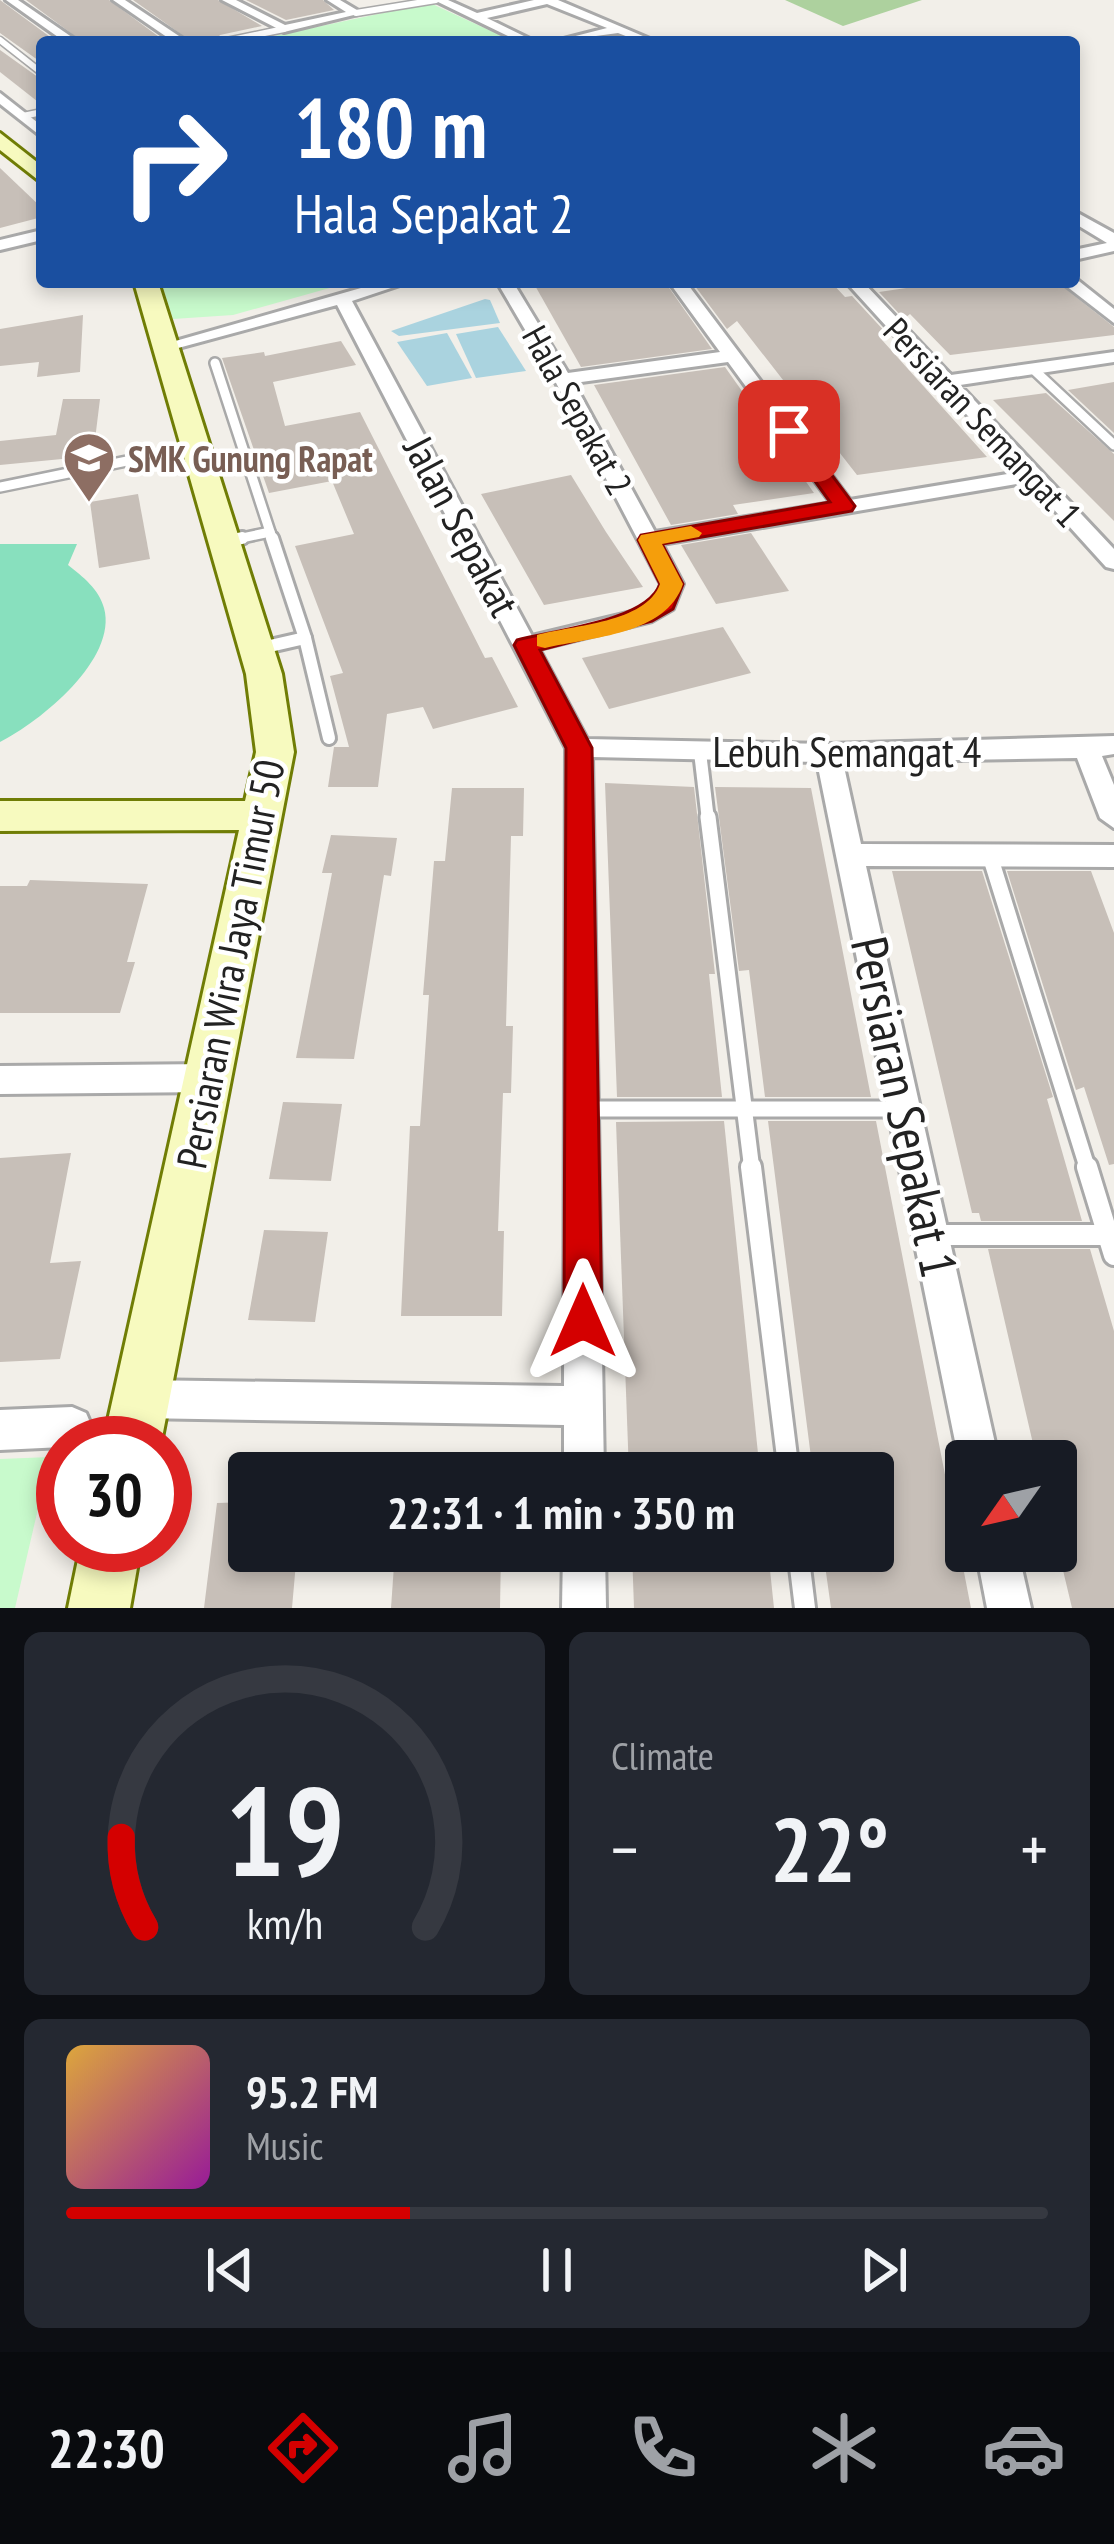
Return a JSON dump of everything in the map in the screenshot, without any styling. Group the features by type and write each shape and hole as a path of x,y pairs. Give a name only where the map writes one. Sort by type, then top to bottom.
{"street":[{"path":"10,0 64,36"},
{"path":"118,0 173,36"},
{"path":"227,0 284,29 354,12"},
{"path":"332,0 354,12"},
{"path":"437,0 517,36"},
{"path":"476,17 548,0 637,36"},
{"path":"591,36 620,29"},
{"path":"0,97 36,128"},
{"path":"0,139 36,172"},
{"path":"1080,220 1114,243"},
{"path":"0,245 36,236"},
{"path":"1080,253 1114,243"},
{"name":"Persiaran Wira Jaya Timur 50","path":"137,1416 211,1078 275,752 256,649 148,288"},
{"path":"167,346 380,288"},
{"name":"Hala Sepakat 2","path":"509,288 672,584 665,604 644,616 526,645"},
{"path":"682,288 844,506"},
{"name":"Persiaran Semangat 1","path":"859,288 1114,562"},
{"path":"1077,288 1114,318"},
{"name":"Jalan Sepakat","path":"343,299 579,748 584,1452"},
{"path":"562,379 734,356"},
{"path":"943,382 1114,357"},
{"path":"649,540 1030,476"},
{"path":"1100,747 1114,818"},
{"name":"Lebuh Semangat 4","path":"579,748 828,753 1100,747"},
{"name":"Persiaran Sepakat 1","path":"828,753 975,1440"},
{"path":"0,816 263,815"},
{"path":"852,855 1114,856"},
{"path":"0,1080 211,1078"},
{"path":"192,1419 584,1406"},
{"path":"0,1430 36,1428"},
{"path":"99,1608 106,1572"},
{"path":"584,1572 584,1608"},
{"path":"1001,1572 1009,1608"}],"lane":[{"path":"354,12 437,0"},
{"path":"251,36 284,29"},
{"path":"0,40 36,68"},
{"path":"23,116 36,113"},
{"path":"215,363 305,638 329,738"},
{"path":"1033,369 1114,445"},
{"path":"0,487 197,447"},
{"path":"225,542 270,532"},
{"path":"256,649 305,638"},
{"path":"700,752 787,1452"},
{"path":"990,856 1114,1256"},
{"path":"582,1109 906,1108"},
{"path":"933,1235 1111,1235"},
{"path":"801,1572 805,1608"}],"green space":[{"path":"785,0 922,0 843,26"},
{"path":"430,3 502,36 274,36"},
{"path":"163,288 330,288 233,315 173,319"},
{"path":"0,544 77,544 68,565 98,595 105,628 88,668 72,687 35,720 0,742"},
{"path":"36,1458 36,1517 15,1608 0,1608 0,1459"}],"water":[{"path":"490,300 500,323 399,336 391,331"},
{"path":"498,327 526,371 476,378 456,334"},
{"path":"447,333 472,378 427,386 397,342"}],"building":[{"path":"0,0 49,36 36,36 36,59 0,33"},
{"path":"26,0 109,0 158,36 75,36"},
{"path":"133,0 218,0 262,26 219,36 184,36"},
{"path":"246,0 323,0 334,10 286,20"},
{"path":"0,50 36,76 36,100 0,72"},
{"path":"0,168 36,202 36,219 0,228"},
{"path":"536,288 669,288 712,349 581,367"},
{"path":"696,288 837,288 845,297 852,296 888,335 882,340 987,457 857,475 737,321 727,329"},
{"path":"1065,288 1114,327 1114,335 950,355 910,314 904,319 879,292"},
{"path":"83,315 80,372 37,377 39,362 0,366 0,329"},
{"path":"341,341 356,365 273,382 285,426 360,412 485,658 492,657 518,707 433,729 423,707 387,714 378,787 328,787 334,747 349,747 330,676 343,673 295,546 354,534 332,481 269,493 222,358 264,352 265,356"},
{"path":"725,367 814,493 733,505 738,514 671,525 594,385"},
{"path":"1114,382 1114,433 1068,390"},
{"path":"1046,393 1114,454 1114,521 993,400"},
{"path":"63,399 100,399 93,456 0,465 0,441 56,435"},
{"path":"571,475 643,587 544,605 481,494"},
{"path":"138,494 150,559 99,568 90,502"},
{"path":"751,533 789,591 716,604 681,545"},
{"path":"723,627 751,673 609,709 582,658"},
{"path":"605,783 694,787 715,974 709,974 722,1097 617,1097"},
{"path":"715,787 811,788 871,1097 765,1097 749,970 739,971"},
{"path":"452,788 524,788 523,836 511,836 506,1026 513,1026 511,1093 503,1093 498,1231 504,1231 502,1316 401,1316 410,1126 420,1126 429,995 423,995 434,861 445,861"},
{"path":"331,835 397,838 391,876 384,875 354,1059 296,1058 332,873 322,873"},
{"path":"892,871 982,871 1053,1097 1047,1099 1082,1221 981,1221 979,1213 972,1213"},
{"path":"1007,871 1091,871 1114,933 1114,1164 1109,1165 1084,1087 1076,1090"},
{"path":"30,880 148,884 127,962 135,962 120,1013 0,1013 0,886 27,886"},
{"path":"283,1102 342,1104 331,1181 269,1179"},
{"path":"724,1121 758,1452 628,1452 616,1122"},
{"path":"768,1121 876,1121 945,1475 945,1572 964,1572 971,1608 831,1608 826,1572 894,1572 894,1452 810,1452"},
{"path":"71,1153 50,1263 81,1261 60,1359 0,1362 0,1158"},
{"path":"264,1230 328,1232 315,1322 248,1320"},
{"path":"988,1249 1090,1249 1114,1331 1114,1608 1072,1608 1063,1572 1077,1572 1077,1440 1032,1440"},
{"path":"217,1503 228,1503 228,1572 295,1572 292,1608 204,1608"},
{"path":"394,1572 501,1572 500,1608 391,1608"},
{"path":"633,1572 770,1572 774,1608 634,1608"}],"slow traffic":[{"path":"545,640 644,616 665,604 672,584 649,540 691,533"}],"place":[{"name":"SMK Gunung Rapat","path":"89,504"}],"route":[{"path":"583,1321 579,748 526,645 644,616 665,604 672,584 649,540 844,506 789,431"}]}
